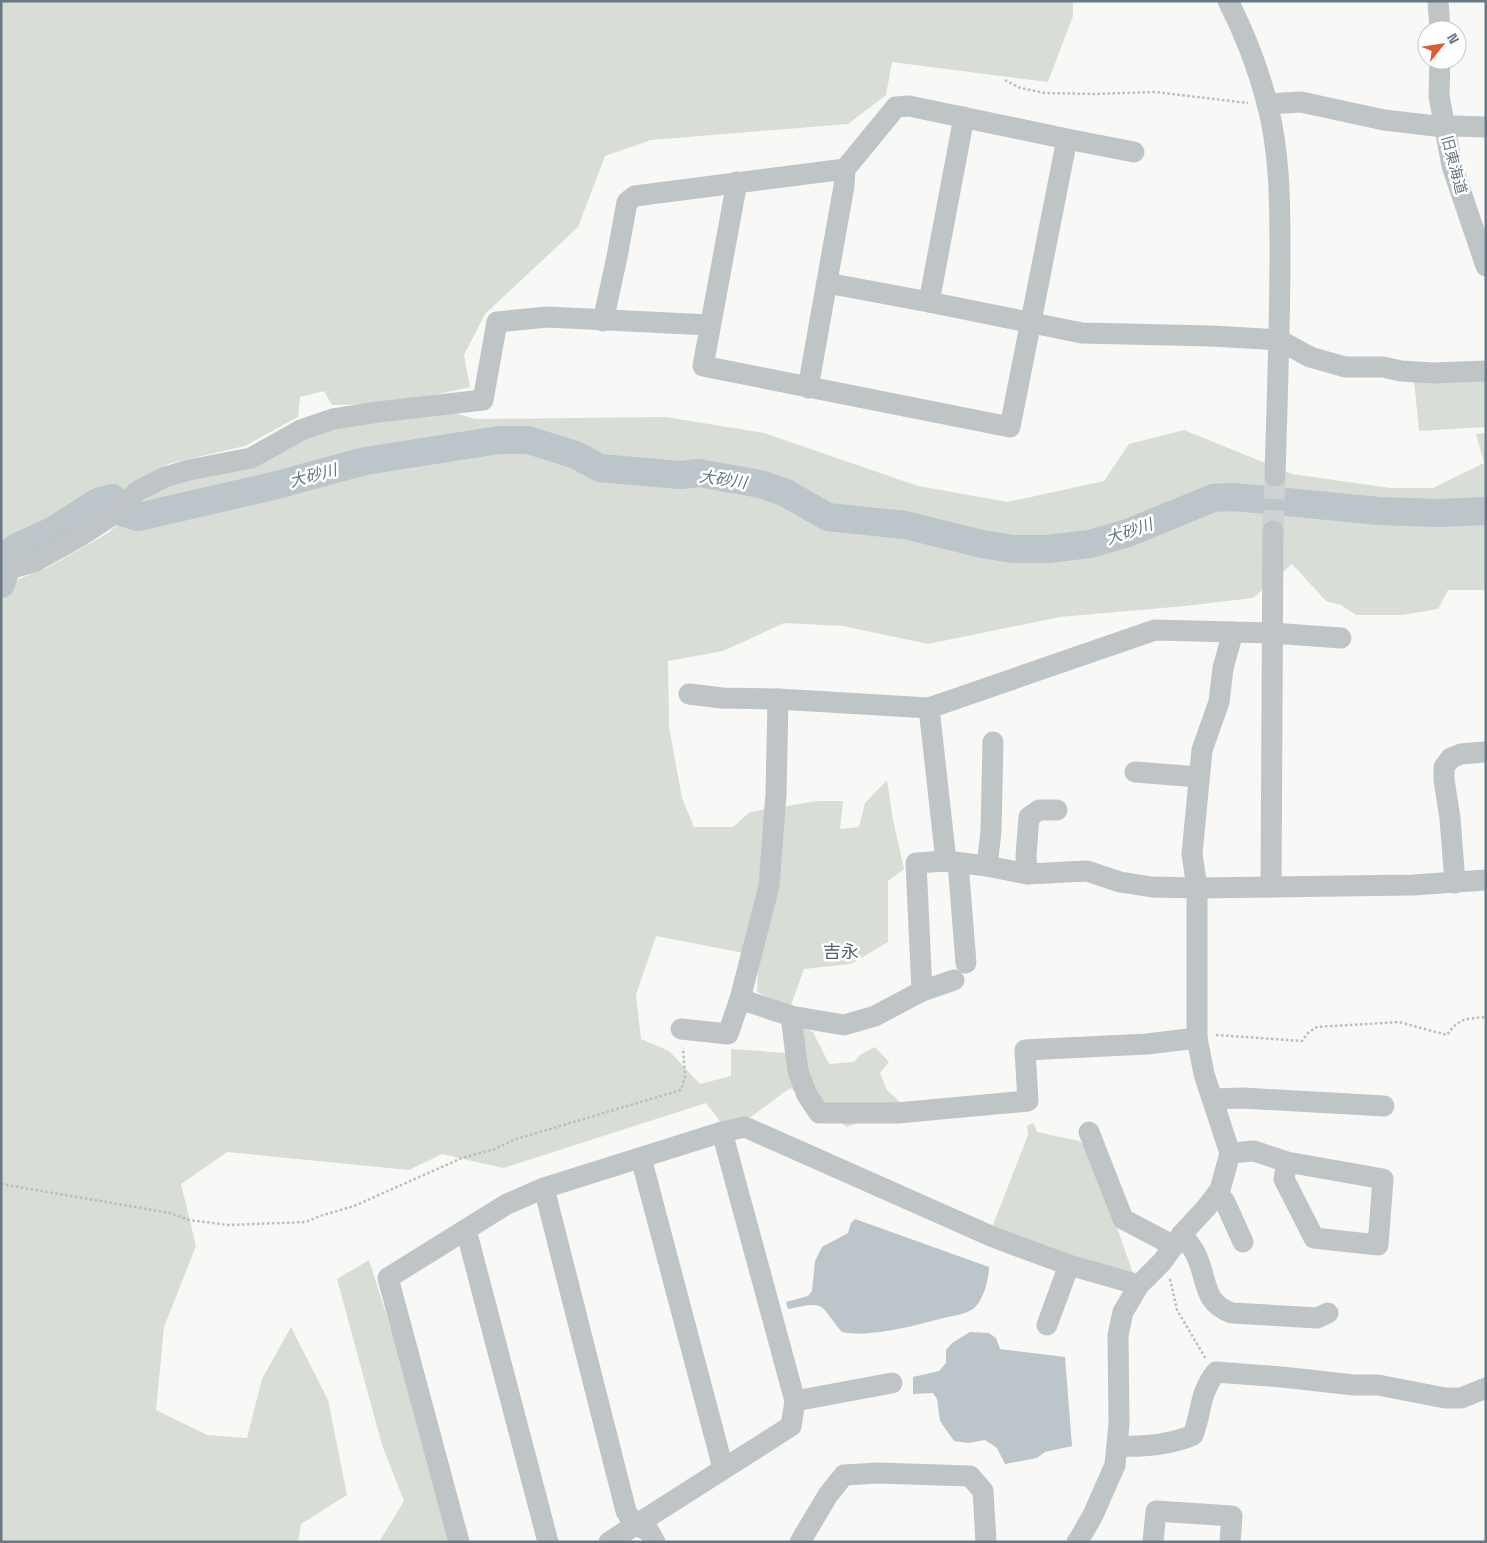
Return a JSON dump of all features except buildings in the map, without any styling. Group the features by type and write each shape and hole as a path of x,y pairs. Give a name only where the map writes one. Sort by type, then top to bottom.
{"street":[{"path":"1228,1 1254,59 1268,104 1276,147 1280,199 1279,340 1275,476"},
{"path":"1438,1 1439,20"},
{"name":"旧東海道","path":"1440,70 1439,96 1452,166 1486,266"},
{"path":"1268,104 1301,102 1384,120 1444,127 1486,127"},
{"path":"808,388 844,186 845,169 896,107 908,106 1134,152"},
{"path":"929,302 964,117"},
{"path":"737,182 704,366 1010,427 1068,138"},
{"path":"603,321 627,202 635,196 845,169"},
{"path":"827,283 1082,333 1212,336 1279,340 1310,357 1345,367 1383,368 1433,373 1486,371"},
{"path":"1,571 34,562 82,535 111,516 138,492 164,478 189,470 251,458 301,430 333,419 483,400 497,322 547,317 710,325"},
{"path":"1271,887 1273,531"},
{"path":"689,694 722,698 778,699 929,708 1155,630 1272,633 1341,638"},
{"path":"1078,1541 1093,1515 1116,1465 1119,1424 1118,1335 1123,1312 1139,1285 1162,1262 1220,1190 1230,1153 1204,1074 1197,1038 1197,888 1192,854 1202,750 1219,702 1223,668 1233,632"},
{"path":"681,1029 728,1034 740,999 769,886 776,794 778,699"},
{"path":"929,708 966,962"},
{"path":"987,866 991,831 993,742"},
{"path":"1455,883 1444,767 1451,758 1461,754 1484,752"},
{"path":"1135,772 1199,777"},
{"path":"1027,874 1026,856 1029,817 1039,810 1057,810"},
{"path":"922,991 916,863 952,862 987,866 1027,874 1087,871 1120,882 1152,888 1413,886 1486,880"},
{"path":"740,999 791,1016 844,1025 875,1016 922,991 954,980"},
{"path":"791,1016 798,1071 807,1095 819,1112 897,1113 1028,1101 1026,1050 1147,1044 1197,1038"},
{"path":"1213,1099 1243,1098 1384,1106"},
{"path":"459,1542 388,1278 508,1204 544,1188 722,1132 745,1127 993,1237 1069,1265 1139,1285"},
{"path":"609,1542 791,1426 795,1401 722,1132"},
{"path":"1089,1132 1123,1219 1178,1240 1197,1256 1211,1300 1220,1309 1232,1313 1317,1318 1328,1313"},
{"path":"1230,1153 1254,1151 1287,1162 1383,1179 1378,1246 1314,1238 1284,1179 1287,1162"},
{"path":"641,1158 723,1468"},
{"path":"544,1188 626,1511 634,1525 648,1530 655,1542"},
{"path":"1217,1194 1225,1202 1244,1242"},
{"path":"466,1230 548,1542"},
{"path":"1048,1325 1069,1265"},
{"path":"1117,1446 1180,1441 1193,1435 1207,1384 1216,1372 1354,1385 1378,1385 1444,1398 1462,1398 1486,1388"},
{"path":"795,1401 892,1383"},
{"path":"800,1542 828,1495 844,1475 878,1473 970,1476 983,1491 986,1542"},
{"path":"1153,1542 1156,1511 1232,1516 1230,1542"}],"path":[{"path":"1005,80 1020,88 1045,93 1155,92 1268,104"},
{"path":"1197,1038 1215,1035 1302,1041 1316,1027 1399,1022 1446,1035 1455,1023 1465,1019 1486,1017"},
{"path":"1,1184 170,1213 188,1220 229,1225 306,1222 354,1206 462,1158 495,1149 513,1140 681,1090 685,1077 681,1029"},
{"path":"1162,1262 1168,1268 1177,1310 1203,1356 1216,1372"}],"shaded area":[{"path":"1,1 1073,1 1073,16 1048,82 892,62 886,95 848,124 651,140 605,156 578,227 485,314 464,355 470,387 395,404 332,405 324,391 300,397 298,417 245,446 168,464 136,484 101,517 39,549 1,563"},
{"path":"1486,375 1486,427 1419,431 1414,380"},
{"path":"455,413 475,419 666,417 764,433 918,486 1008,502 1104,481 1129,444 1184,430 1292,474 1390,488 1433,488 1484,463 1476,434 1486,433 1486,590 1448,590 1438,609 1403,615 1356,615 1341,605 1326,601 1292,564 1253,598 1060,617 928,644 843,626 784,623 723,651 668,661 669,727 682,798 694,827 733,827 750,812 818,801 843,801 840,829 859,827 865,803 887,780 893,820 904,869 888,881 888,942 851,964 804,969 790,1008 757,992 759,956 656,936 636,995 641,1039 669,1051 700,1084 731,1076 731,1049 787,1053 799,1026 813,1032 829,1064 854,1062 860,1055 875,1047 889,1062 880,1073 887,1090 903,1105 847,1127 790,1088 748,1119 724,1126 706,1103 503,1168 442,1154 409,1170 227,1152 181,1184 196,1246 164,1327 156,1410 207,1435 247,1438 262,1379 291,1327 328,1400 347,1495 301,1524 298,1542 1,1542 1,586 47,568 108,533 164,483 310,433 374,421"},
{"path":"1034,1123 1037,1132 1079,1141 1090,1149 1135,1279 991,1230 1028,1135 1027,1126"},
{"path":"855,1219 989,1267 987,1284 977,1306 963,1314 907,1327 866,1333 842,1332 825,1310 817,1305 788,1309 786,1302 808,1296 812,1291 815,1261 822,1247 848,1233 851,1223"},
{"path":"369,1260 459,1542 379,1542 404,1501 382,1445 337,1279"},
{"path":"970,1332 989,1333 996,1338 1000,1349 1065,1357 1072,1446 1045,1452 1037,1458 1005,1464 997,1448 985,1440 968,1443 954,1441 940,1421 937,1399 933,1393 913,1394 913,1377 939,1371 946,1363 946,1350 952,1343"}],"waterway":[{"name":"大砂川","path":"1,584 11,552 17,547 52,531 98,502 112,498 125,513 138,517 273,486 365,461 499,440 528,440 576,455 600,468 680,475 699,473 760,484 784,492 828,517 905,525 982,544 1013,549 1047,549 1090,544 1128,533 1213,498 1233,497 1379,511 1439,513 1486,511"}],"tunnel":[{"path":"1273,531 1275,476"}],"district":[{"name":"吉永","path":"841,952"}]}
